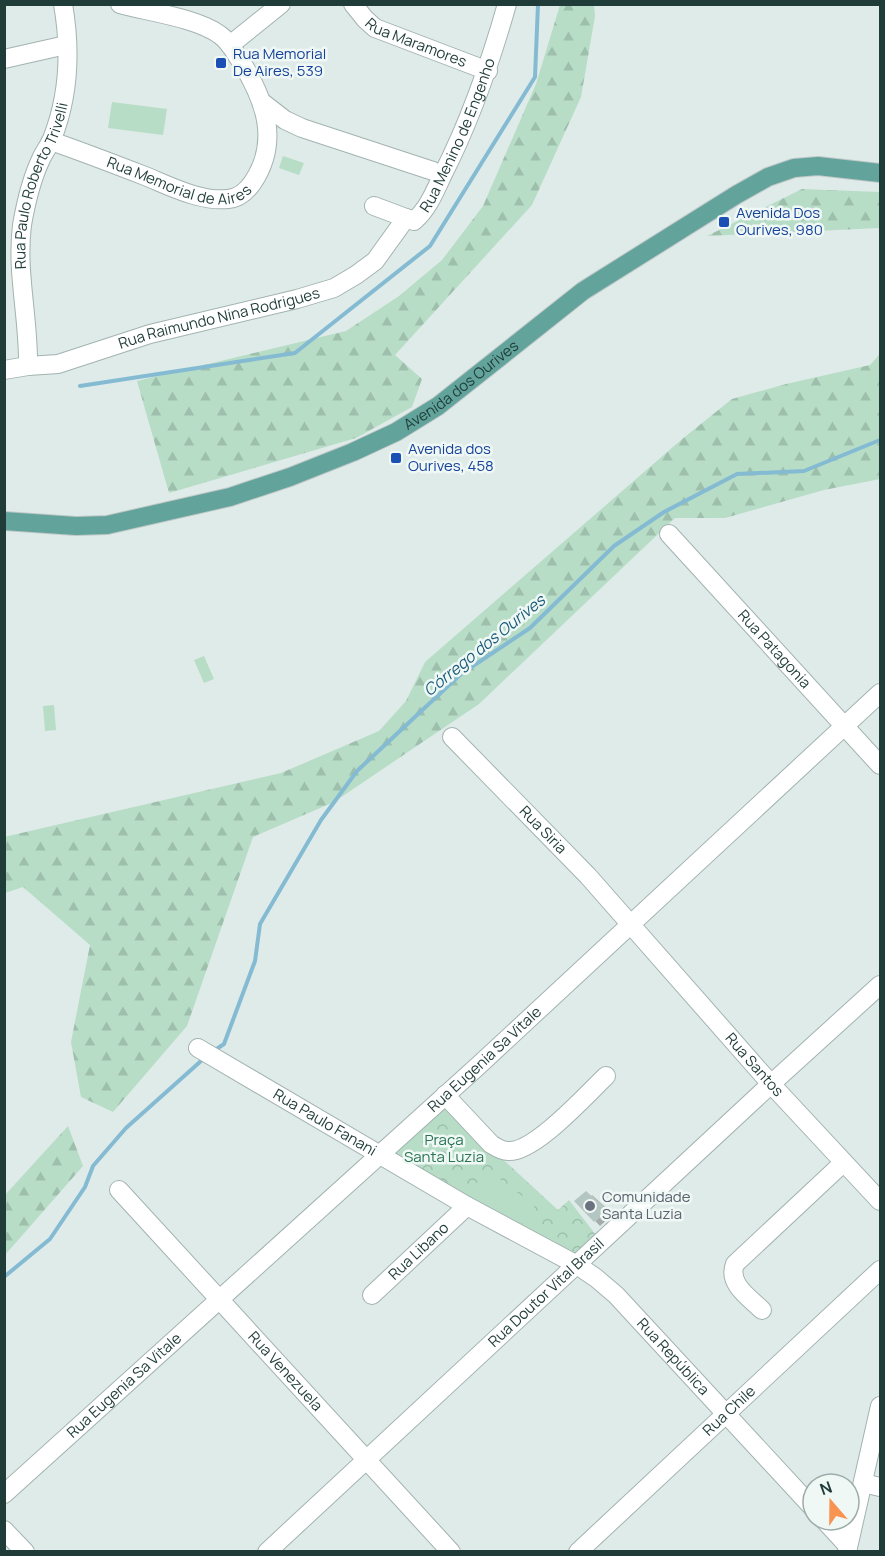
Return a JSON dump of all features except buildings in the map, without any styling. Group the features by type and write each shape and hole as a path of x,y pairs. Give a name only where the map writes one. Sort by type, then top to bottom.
{"main road":[{"name":"Avenida dos Ourives","path":"4,521 76,526 107,525 230,497 332,461 396,432 438,406 583,291 735,195 768,177 794,168 818,166 880,173"}],"street":[{"name":"Rua Paulo Roberto Trivelli","path":"28,366 28,337 21,275 22,227 27,196 41,159 51,141 68,81 63,4"},
{"name":"Rua Memorial de Aires","path":"51,141 186,192 212,199 230,199 246,192 257,176 264,155 268,124 263,103 252,80 230,45 220,35 202,24 120,4"},
{"path":"230,45 281,4"},
{"name":"Rua Maramores","path":"353,4 375,28 488,71"},
{"name":"Rua Menino de Engenho","path":"374,206 414,221 428,204 457,148 488,71 507,4"},
{"path":"4,60 66,45"},
{"path":"263,103 285,120 302,128 434,171"},
{"name":"Rua Raimundo Nina Rodrigues","path":"4,370 58,364 150,334 334,288 375,261 406,218"},
{"name":"Rua Patagonia","path":"669,534 880,765"},
{"name":"Rua Eugenia Sa Vitale","path":"4,1494 220,1301 632,925 880,693"},
{"name":"Rua Siria","path":"452,737 588,876 632,925"},
{"name":"Rua Santos","path":"632,925 771,1084 880,1201"},
{"name":"Rua Doutor Vital Brasil","path":"267,1551 880,985"},
{"name":"Rua Paulo Fanani","path":"198,1048 467,1206 577,1265"},
{"path":"445,1095 491,1143 500,1149 518,1150 540,1138 606,1076"},
{"path":"762,1310 735,1283 732,1271 735,1264 843,1162"},
{"name":"Rua Venezuela","path":"118,1190 451,1551"},
{"name":"Rua Libano","path":"372,1295 467,1206"},
{"name":"Rua República","path":"577,1265 616,1296 801,1495"},
{"name":"Rua Chile","path":"578,1551 880,1270"},
{"path":"834,1532 848,1549 872,1485 880,1406"},
{"path":"4,1530 25,1551"}],"green space":[{"path":"560,5 594,5 595,16 581,97 532,205 395,355 422,379 412,407 356,438 169,493 137,381 346,331 399,296 442,260 483,206 536,84"},
{"path":"112,102 167,109 163,135 108,128"},
{"path":"283,156 304,163 299,175 279,168"},
{"path":"802,189 880,192 880,228 707,236"},
{"path":"880,354 880,479 824,490 725,518 675,518 479,704 334,802 253,837 187,1026 113,1112 81,1097 71,1042 90,945 23,887 5,893 4,837 281,773 379,731 406,701 425,662 681,440 732,399 870,365"},
{"path":"204,656 214,679 204,683 194,660"},
{"path":"54,705 56,730 45,731 43,706"},
{"name":"Praça Santa Luzia","path":"445,1101 485,1143 558,1210 569,1200 599,1239 576,1262 387,1154"},
{"path":"68,1126 83,1166 5,1255 5,1195"},
{"path":"487,1169 535,1206 518,1229 470,1192"}],"waterway":[{"path":"80,386 295,353 430,246 535,77 538,4"},
{"name":"Córrego dos Ourives","path":"218,1048 224,1044 255,961 260,924 321,820 357,771 461,674 530,628 614,546 664,512 737,474 804,471 880,440"},
{"name":"Córrego dos Ourives","path":"4,1277 50,1239 85,1187 93,1166 126,1128 201,1061"}],"place":[{"name":"Rua Memorial De Aires, 539","path":"221,63"},
{"name":"Avenida Dos Ourives, 980","path":"724,222"},
{"name":"Avenida dos Ourives, 458","path":"396,458"},
{"name":"Comunidade Santa Luzia","path":"590,1206"}]}
